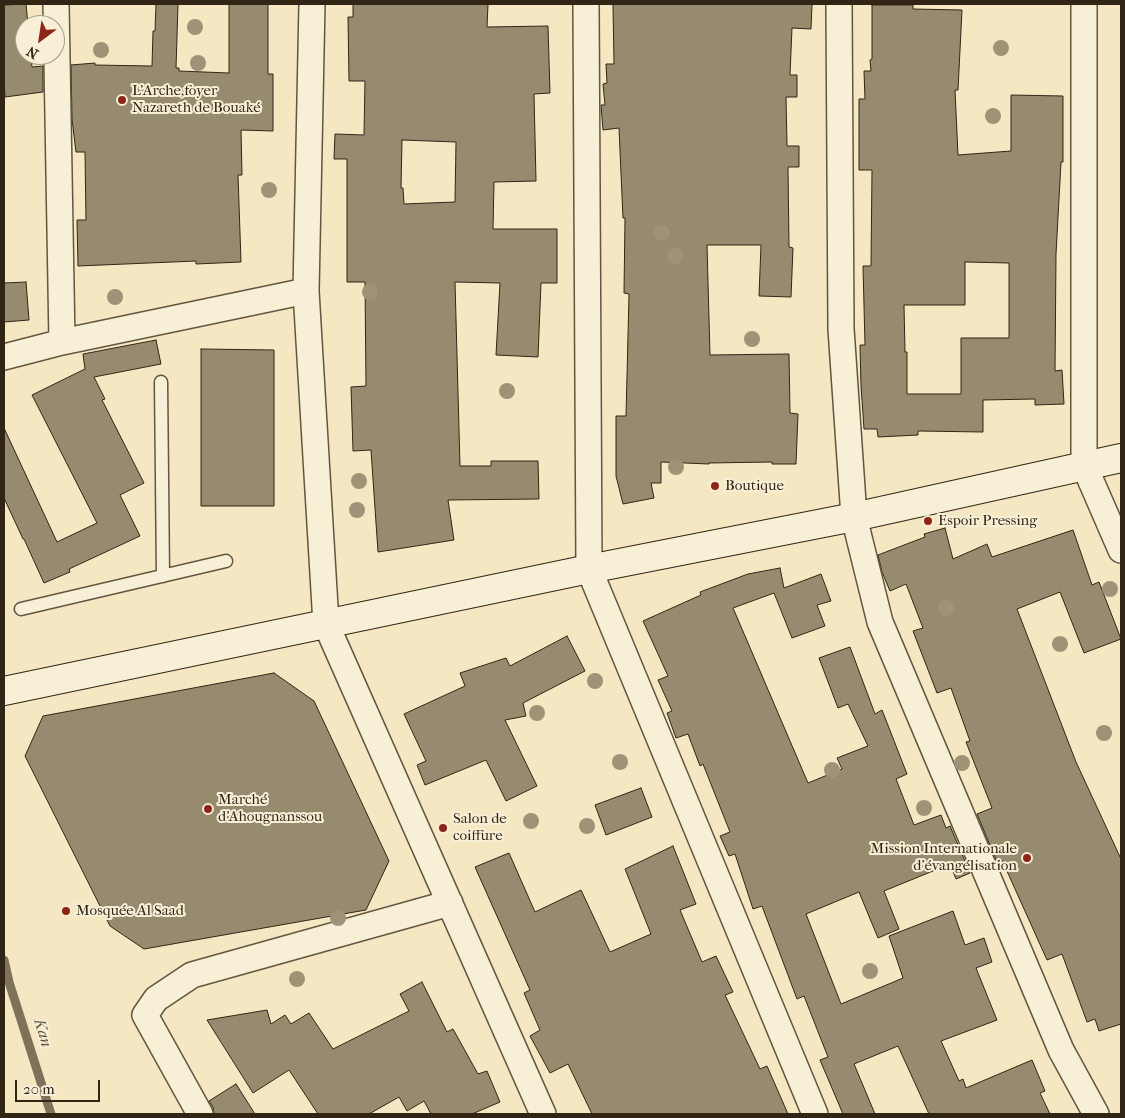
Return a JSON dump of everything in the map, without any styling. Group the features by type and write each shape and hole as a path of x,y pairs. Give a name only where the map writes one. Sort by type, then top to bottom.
{"street":[{"path":"56,4 62,342"},
{"path":"312,4 306,291 326,624 543,1114"},
{"path":"586,4 590,569 815,1114"},
{"path":"839,4 842,329 854,517 880,622 1061,1050 1096,1114"},
{"path":"1084,4 1084,465 1121,550"},
{"path":"4,356 306,291"},
{"path":"4,691 590,569 854,517 1121,458"},
{"path":"200,1114 145,1015 156,999 192,975 450,903"}],"lane":[{"path":"161,382 163,576"},
{"path":"21,608 226,562"}],"building":[{"path":"26,4 27,15 15,15 15,65 43,66 43,92 5,97 4,5"},
{"path":"156,4 178,4 176,68 179,68 179,71 229,73 229,4 268,4 268,74 273,74 273,131 241,130 242,175 238,175 241,262 196,264 196,261 78,266 77,220 86,220 85,152 76,152 72,119 71,65 95,63 95,65 152,66"},
{"path":"353,4 488,4 487,27 548,26 550,93 534,94 536,181 494,182 493,229 557,229 557,283 541,283 538,357 496,355 500,283 455,282 460,466 491,466 491,461 538,461 539,499 448,500 454,540 378,552 371,450 353,451 351,387 366,386 365,282 347,282 347,159 334,159 335,134 364,135 365,81 349,81 348,17 353,17","holes":["402,140 456,142 455,202 404,204 403,188 401,188"]},
{"path":"613,4 812,4 811,29 792,28 790,75 797,75 797,97 786,97 787,146 799,146 799,167 788,167 789,247 793,248 791,297 759,296 761,245 707,245 710,355 789,354 790,413 798,414 796,464 772,464 772,462 709,464 661,462 661,483 651,483 654,498 623,504 616,476 616,416 626,416 629,294 624,293 625,218 623,218 619,128 603,130 601,105 605,105 603,84 607,83 606,64 614,64"},
{"path":"872,5 913,5 913,9 962,10 958,90 955,90 958,155 1011,151 1011,95 1063,96 1063,162 1061,162 1056,254 1055,371 1062,370 1064,404 1035,405 1035,399 983,400 983,432 918,431 918,435 878,437 877,429 864,429 860,345 865,345 863,266 871,266 872,170 859,170 859,99 865,99 864,71 871,71 870,60 872,59","holes":["965,262 1009,263 1009,338 961,338 961,394 907,394 904,305 965,305"]},
{"path":"26,282 29,320 4,322 4,283"},
{"path":"156,340 161,364 94,377 105,399 102,400 144,483 120,495 140,536 69,569 70,572 44,583 4,498 4,428 57,542 97,523 32,395 85,369 83,354"},
{"path":"201,349 274,350 274,506 201,506"},
{"path":"945,528 953,559 987,544 992,557 1073,530 1092,585 1099,582 1121,639 1084,653 1060,592 1017,609 1076,762 1121,859 1121,1024 1099,1031 1095,1019 1087,1022 1062,954 1047,960 1002,860 997,862 977,814 992,808 966,742 970,741 951,688 937,693 913,631 923,628 906,584 890,591 882,572 878,555 925,537 924,534"},
{"path":"780,568 784,588 821,574 831,601 817,605 825,626 792,638 774,593 733,608 808,783 842,769 837,758 868,746 848,704 838,708 819,658 850,647 875,714 882,710 907,774 896,779 914,825 941,815 946,828 950,826 970,873 956,879 950,864 884,891 899,929 878,938 859,892 806,914 841,1004 903,978 889,936 953,911 965,945 984,938 992,962 976,968 997,1020 941,1041 959,1081 963,1079 966,1088 1032,1060 1045,1091 1040,1093 1050,1114 929,1114 898,1046 854,1064 875,1114 843,1114 820,1060 828,1057 804,996 797,999 762,906 753,909 735,854 729,856 720,836 730,832 703,764 700,766 688,734 676,738 667,713 672,711 658,680 668,676 643,621 701,595 700,592 748,574"},
{"path":"567,636 585,671 523,703 526,716 505,720 537,786 506,801 486,760 425,785 417,765 426,761 404,714 465,686 460,673 506,658 510,666"},
{"name":"Marché d'Ahougnanssou","path":"274,673 314,701 389,861 366,910 144,949 110,926 25,756 43,716"},
{"path":"641,788 652,817 606,835 595,805"},
{"path":"673,846 696,904 680,910 702,962 716,956 733,992 725,995 760,1069 767,1066 788,1114 592,1114 568,1064 550,1073 530,1036 540,1030 524,993 530,990 475,867 509,853 535,912 581,890 610,952 651,934 625,869"},
{"path":"422,982 447,1032 453,1029 478,1074 487,1071 500,1102 472,1114 431,1114 424,1101 407,1111 399,1097 369,1114 318,1114 289,1070 253,1093 207,1020 267,1010 271,1024 285,1015 291,1024 309,1013 333,1049 409,1011 400,994"},
{"path":"236,1084 255,1114 214,1114 213,1107 209,1101"}],"waterway":[{"name":"Kan","path":"4,960 9,982 51,1114"}],"place":[{"name":"L'Arche,foyer Nazareth de Bouaké","path":"122,100"},
{"name":"Boutique","path":"715,486"},
{"name":"Espoir Pressing","path":"928,521"},
{"name":"Marché d'Ahougnanssou","path":"208,809"},
{"name":"Salon de coiffure","path":"443,828"},
{"name":"Mission Internationale d'évangélisation","path":"1027,858"},
{"name":"Mosquée Al Saad","path":"66,911"}]}
